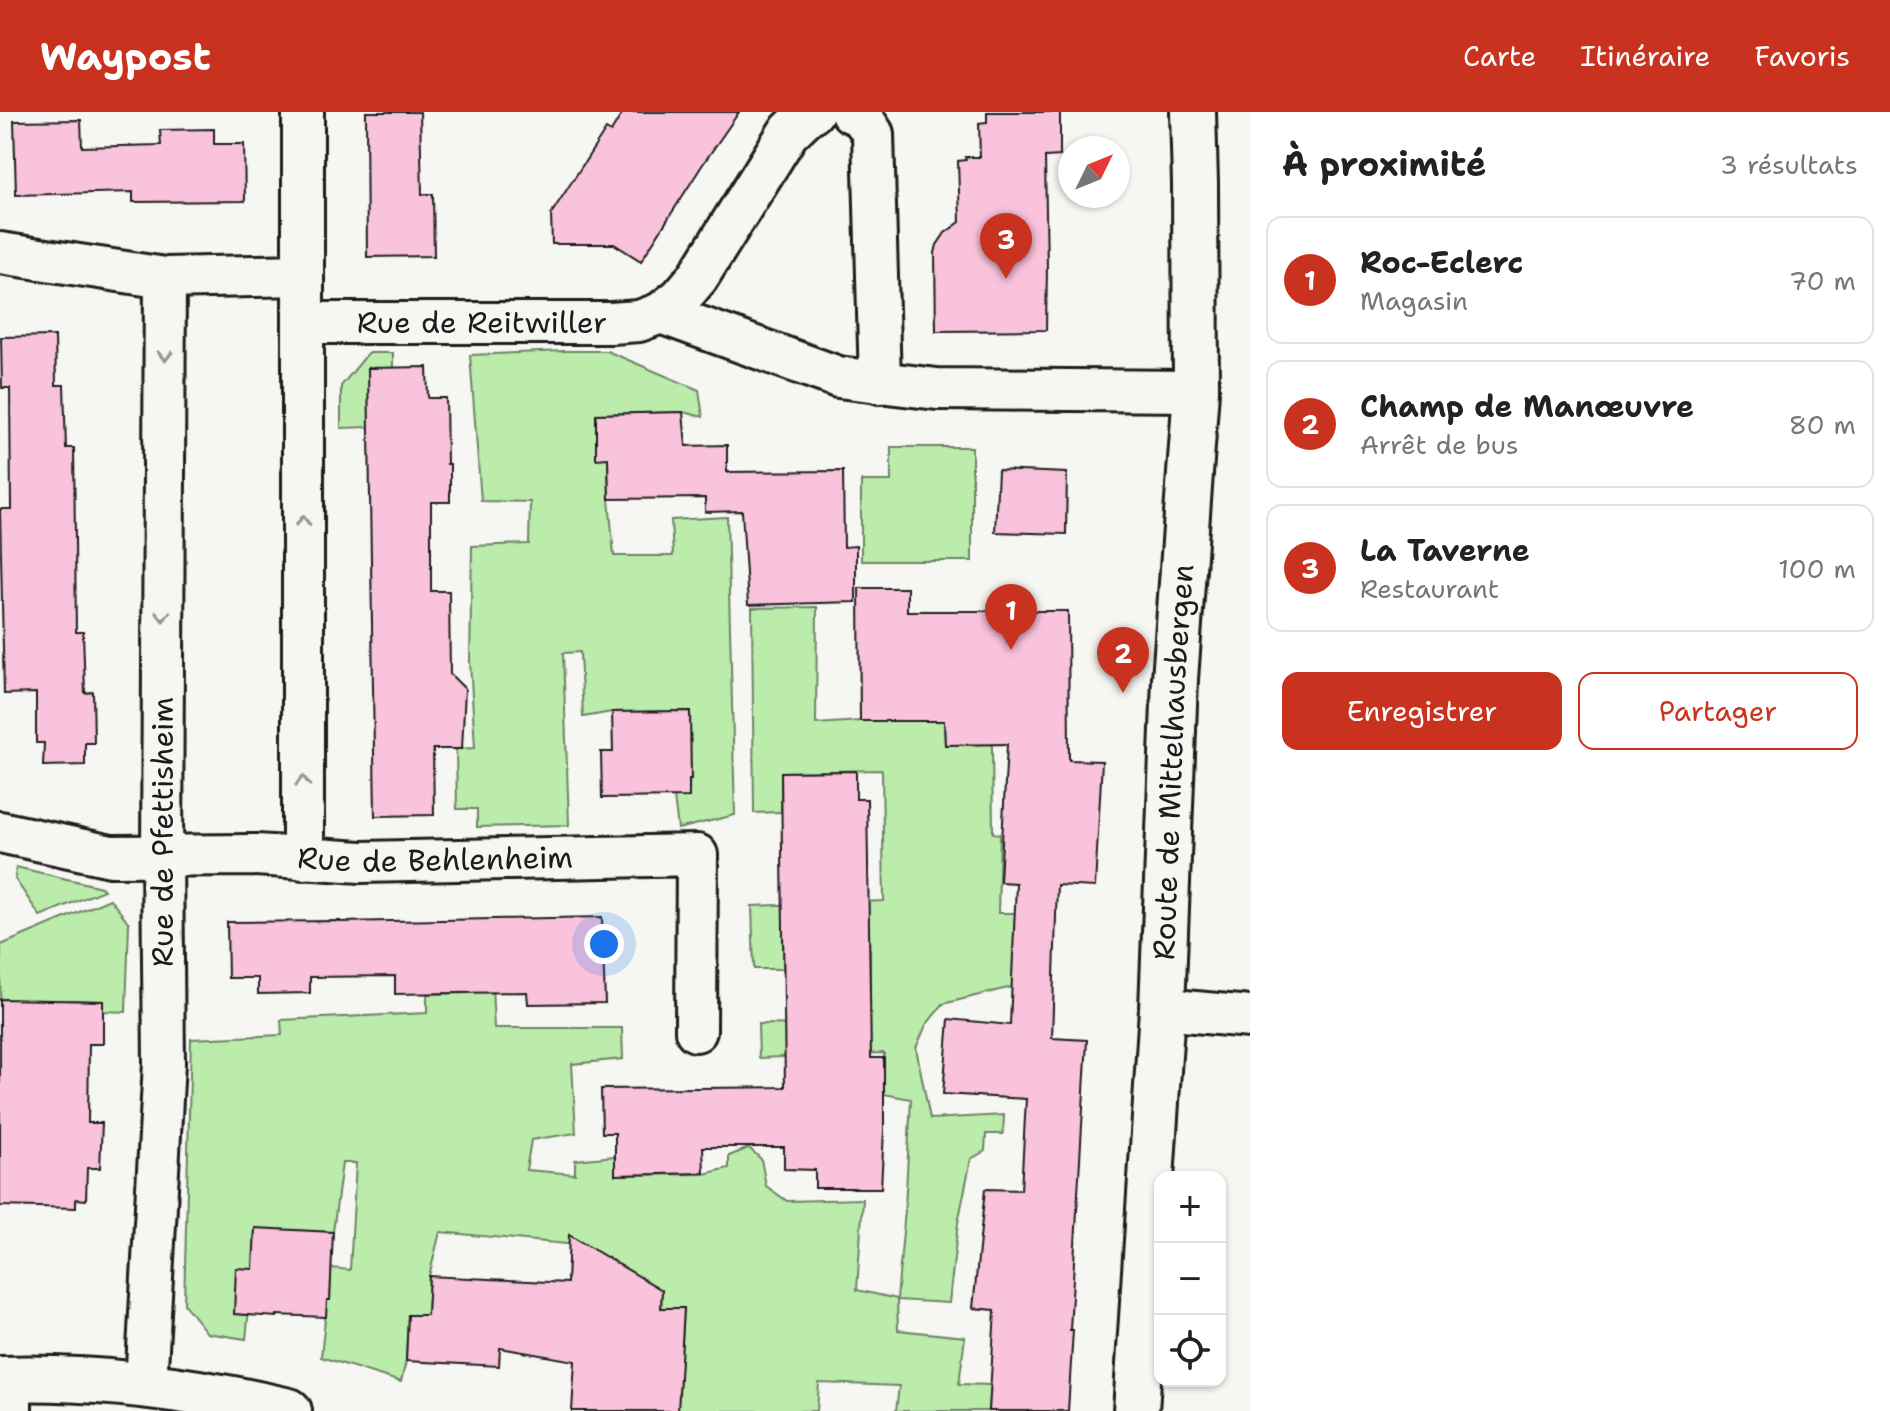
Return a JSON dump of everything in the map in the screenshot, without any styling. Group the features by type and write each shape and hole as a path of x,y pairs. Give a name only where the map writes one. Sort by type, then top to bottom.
{"main road":[{"name":"Route de Mittelhausbergen","path":"1136,1411 1162,1009 1175,679 1196,391 1193,112"},
{"path":"8,1390 104,1381 252,1402 289,1411"}],"street":[{"path":"303,112 303,859"},
{"name":"Rue de Reitwiller","path":"304,323 611,323 639,321 661,313 681,297 698,277 788,133 813,112"},
{"path":"851,112 862,117 873,134 880,383"},
{"path":"0,253 165,278 303,275"},
{"name":"Rue de Pfettisheim","path":"146,1385 164,1063 165,278"},
{"path":"661,313 838,377 937,389 1196,391"},
{"name":"Rue de Behlenheim","path":"0,832 111,856 256,855 361,862 697,855 696,1031"},
{"path":"1162,1009 1250,1017"}],"green space":[{"path":"607,351 699,390 703,417 683,412 596,414 596,458 608,458 614,556 673,556 671,520 727,517 735,815 678,829 674,797 689,796 690,711 612,712 583,717 580,652 563,653 569,825 477,827 477,809 457,809 456,749 475,748 470,661 472,546 529,544 530,502 481,501 470,355"},
{"path":"368,353 393,353 393,368 369,427 341,428 341,386"},
{"path":"891,447 972,447 972,561 861,561 861,481 891,481"},
{"path":"817,607 816,724 944,721 945,745 992,744 993,833 1000,834 998,913 1015,913 1012,987 943,1004 926,1025 916,1048 930,1119 1004,1115 1003,1134 986,1134 985,1151 971,1159 958,1223 949,1303 897,1300 898,1330 965,1337 959,1384 991,1385 989,1411 896,1411 899,1386 819,1383 817,1411 651,1411 682,1344 684,1309 661,1308 662,1290 587,1246 440,1232 429,1276 427,1315 408,1315 406,1361 401,1382 321,1357 327,1300 330,1299 331,1268 350,1270 356,1163 342,1163 333,1232 255,1229 246,1339 207,1333 184,1304 191,1039 282,1035 281,1020 427,1013 427,994 470,993 492,986 494,1028 622,1028 623,1059 572,1064 576,1133 531,1140 526,1170 575,1174 575,1160 615,1156 616,1175 704,1174 729,1168 729,1156 749,1148 761,1159 766,1186 787,1201 863,1199 857,1290 897,1299 911,1099 884,1094 884,1053 759,1058 758,1024 870,1026 870,949 828,949 783,937 783,969 754,969 752,906 884,901 882,770 781,772 781,812 754,813 752,608"},
{"path":"16,867 104,890 40,916 15,879"},
{"path":"110,899 129,923 126,1012 103,1011 103,1001 70,1000 0,1011 1,945"}],"building":[{"path":"366,112 420,112 422,194 433,194 434,256 367,257"},
{"path":"623,112 739,112 641,261 614,244 552,244 551,214 606,129 611,132"},
{"path":"987,112 1060,112 1058,156 1045,157 1046,330 936,331 935,253 945,233 960,222 958,161 966,160 965,157 980,157 979,123 987,122"},
{"path":"81,120 82,147 161,145 160,130 214,129 214,144 244,144 245,201 133,202 133,192 16,195 14,121"},
{"path":"55,336 56,385 64,385 66,448 74,448 76,632 83,632 85,693 93,692 94,743 85,743 85,765 43,766 44,743 36,743 36,693 4,694 0,509 11,509 10,388 2,388 1,337"},
{"path":"427,367 428,398 446,398 447,464 450,464 450,502 431,502 431,591 449,591 450,674 465,689 462,749 433,749 434,815 375,816 368,368"},
{"path":"683,412 686,446 727,445 727,472 843,471 844,547 856,546 856,602 748,605 742,511 705,512 705,498 609,499 608,458 596,459 596,414"},
{"path":"998,470 1067,473 1066,534 995,532"},
{"path":"859,588 907,588 907,611 1068,611 1069,760 1102,761 1095,887 1057,885 1052,1038 1087,1040 1068,1411 989,1411 995,1310 973,1308 985,1189 1021,1190 1026,1099 943,1094 949,1019 1010,1025 1016,883 1000,882 1007,744 945,745 944,721 860,721"},
{"path":"690,711 689,797 602,798 601,752 613,752 612,712"},
{"path":"856,771 856,799 867,799 871,1058 884,1058 881,1188 815,1188 815,1170 784,1169 784,1147 703,1147 704,1173 615,1175 615,1133 602,1133 601,1089 785,1087 781,772"},
{"path":"602,917 605,1003 528,1004 527,992 395,994 395,976 310,977 310,993 258,994 258,978 228,978 227,922"},
{"path":"0,999 103,1001 103,1044 89,1044 88,1123 102,1123 100,1168 87,1168 86,1200 76,1199 76,1208 0,1206"},
{"path":"255,1228 333,1232 330,1300 327,1300 326,1317 234,1314 236,1268 253,1269"},
{"path":"569,1235 662,1290 661,1308 684,1308 678,1411 572,1411 575,1361 500,1348 499,1366 406,1361 408,1315 427,1315 429,1276 567,1283"}],"place":[{"name":"La Taverne","path":"1006,279"},
{"name":"Roc-Eclerc","path":"1011,650"},
{"name":"Champ de Manœuvre","path":"1123,693"}]}
